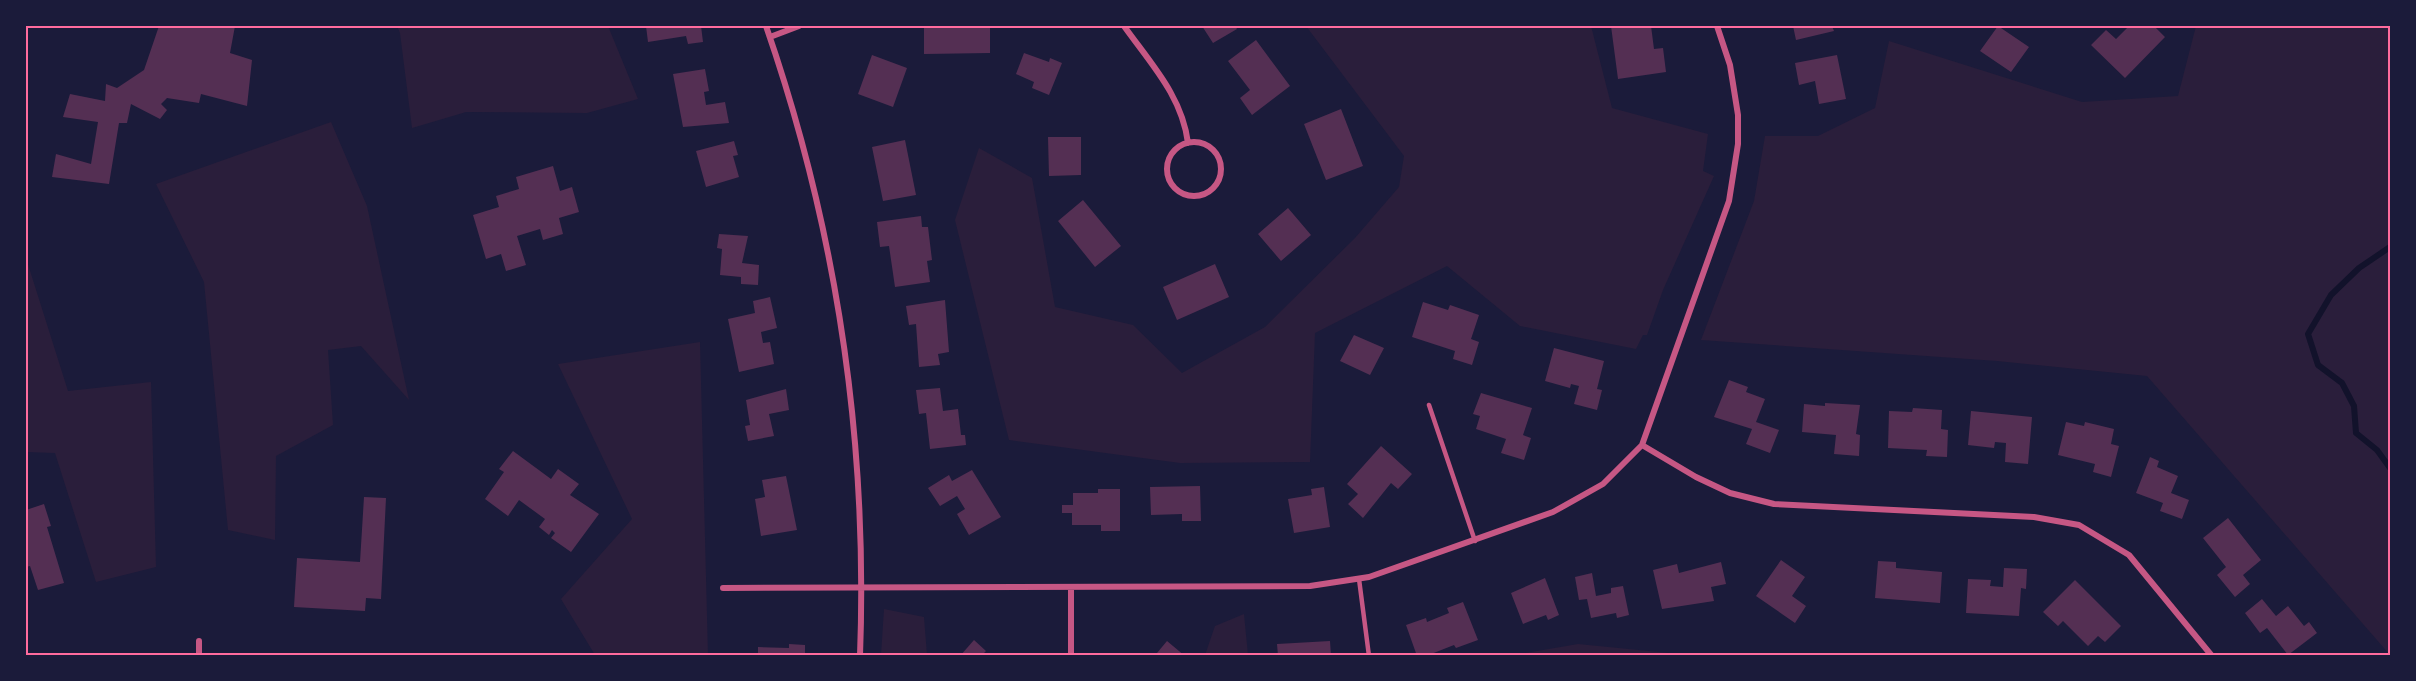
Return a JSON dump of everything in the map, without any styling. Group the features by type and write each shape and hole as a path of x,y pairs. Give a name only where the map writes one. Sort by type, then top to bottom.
{"street":[{"path":"766,26 811,173 842,327 859,491 862,588 860,656"},
{"path":"770,37 800,26"},
{"path":"1124,26 1174,97 1185,120 1188,143"},
{"path":"723,588 1310,586 1359,579 1475,541 1553,512 1580,499 1603,484 1642,445 1729,201 1738,144 1738,115 1730,65 1717,26"},
{"path":"1188,143 1206,145 1219,158 1221,167 1216,185 1201,195 1183,194 1175,188 1167,171 1172,154 1188,143"},
{"path":"1642,445 1696,477 1730,493 1774,504 2034,517 2079,525 2129,555 2212,656"},
{"path":"1071,588 1071,656"},
{"path":"199,641 199,656"}],"lane":[{"path":"1429,405 1475,541"},
{"path":"1359,579 1369,656"}],"shaded area":[{"path":"397,26 608,26 638,99 587,113 466,112 412,128 400,33"},
{"path":"1306,26 1591,26 1612,108 1708,134 1703,171 1714,176 1663,290 1647,335 1643,335 1636,349 1520,326 1447,266 1315,333 1310,462 1180,463 1009,440 955,220 979,148 1032,178 1055,307 1133,325 1182,373 1265,327 1355,238 1399,187 1404,156"},
{"path":"2196,26 2390,26 2390,655 2147,376 1997,361 1701,340 1754,201 1765,136 1818,136 1875,108 1889,41 2082,102 2178,96"},
{"path":"331,122 367,206 409,400 361,346 328,350 333,425 276,456 275,540 228,530 204,282 156,184"},
{"path":"26,258 68,391 151,382 156,567 96,582 55,453 26,452"},
{"path":"700,342 708,655 595,655 561,599 632,519 558,364"},
{"path":"884,609 924,617 927,655 881,655"},
{"path":"1244,614 1248,655 1205,655 1215,626"},
{"path":"1578,644 1689,655 1514,655"}],"building":[{"path":"159,26 235,26 230,53 252,60 247,106 201,94 199,103 167,98 161,104 167,110 160,119 131,104 127,123 119,123 109,184 52,177 56,154 91,164 98,122 63,117 70,94 105,101 106,84 117,88 144,70"},
{"path":"646,26 701,26 703,42 688,44 686,36 648,42"},
{"path":"924,26 990,26 990,53 924,54"},
{"path":"1202,26 1235,26 1237,29 1213,43"},
{"path":"1611,26 1651,26 1654,49 1663,48 1666,72 1618,79"},
{"path":"1793,26 1832,26 1834,31 1796,40"},
{"path":"1998,26 2029,47 2011,72 1980,51"},
{"path":"2129,26 2154,26 2165,37 2125,78 2091,45 2106,30 2116,39"},
{"path":"1256,40 1290,86 1252,115 1240,98 1250,90 1228,61"},
{"path":"1024,53 1049,62 1050,58 1062,63 1049,95 1032,88 1034,82 1016,74"},
{"path":"872,55 907,68 893,107 858,94"},
{"path":"1837,55 1846,99 1819,104 1815,81 1799,85 1795,63"},
{"path":"705,69 709,91 704,92 706,105 725,102 729,123 683,127 673,74"},
{"path":"1341,109 1363,166 1326,180 1304,124"},
{"path":"1048,137 1081,137 1081,175 1049,176"},
{"path":"905,140 916,195 883,201 872,147"},
{"path":"734,141 738,155 733,156 739,177 706,187 696,151"},
{"path":"553,166 560,191 572,187 579,212 559,218 563,234 543,240 540,229 517,236 526,265 506,271 501,254 486,259 473,215 499,207 496,196 519,189 516,177"},
{"path":"1083,200 1121,246 1095,267 1058,221"},
{"path":"1288,208 1311,235 1281,261 1258,234"},
{"path":"921,216 922,227 928,227 932,260 927,261 930,282 895,287 889,246 880,247 877,222"},
{"path":"719,234 748,236 742,263 759,265 758,285 741,284 741,277 720,275 722,249 717,248"},
{"path":"1215,264 1229,297 1177,320 1163,287"},
{"path":"770,297 777,328 761,332 763,343 770,342 774,364 739,372 728,319 755,313 753,301"},
{"path":"945,300 949,352 938,354 940,365 919,367 916,324 909,325 906,306"},
{"path":"1423,302 1448,310 1450,305 1479,315 1471,339 1479,342 1472,365 1453,359 1455,351 1412,337"},
{"path":"1354,335 1384,348 1370,375 1340,361"},
{"path":"1554,348 1604,361 1597,389 1602,390 1597,410 1574,404 1579,386 1571,384 1570,388 1545,381"},
{"path":"1729,380 1748,387 1746,392 1765,399 1756,422 1779,430 1770,453 1746,444 1752,429 1714,417"},
{"path":"940,388 943,411 958,409 961,435 965,435 966,445 930,449 926,413 919,414 916,390"},
{"path":"786,389 789,410 769,414 774,436 748,441 745,426 750,425 746,400"},
{"path":"1481,393 1532,408 1523,435 1531,438 1524,460 1501,453 1506,439 1476,429 1480,416 1473,414"},
{"path":"1825,403 1860,405 1856,434 1860,435 1859,456 1834,454 1836,435 1802,432 1804,404 1825,406"},
{"path":"1913,408 1942,410 1941,429 1948,430 1947,457 1926,456 1927,450 1888,448 1889,411 1912,412"},
{"path":"1971,411 2032,417 2028,464 2005,462 2006,443 1995,442 1994,448 1968,445"},
{"path":"2066,422 2084,426 2085,422 2114,429 2111,444 2119,446 2111,477 2093,472 2095,464 2058,455"},
{"path":"1381,446 1412,474 1398,489 1391,483 1363,518 1348,504 1358,494 1347,484"},
{"path":"513,451 551,479 558,469 579,484 570,495 599,514 571,552 551,538 555,533 552,530 549,535 539,527 545,519 519,500 508,516 485,499 504,472 499,469"},
{"path":"2150,457 2159,461 2157,467 2178,476 2171,493 2189,500 2182,519 2160,511 2163,503 2136,493"},
{"path":"972,470 1001,517 969,535 957,514 965,509 957,496 940,506 928,488 949,475 952,481"},
{"path":"786,476 797,530 761,536 755,499 765,497 762,480"},
{"path":"1200,486 1201,521 1182,521 1182,514 1151,515 1150,487"},
{"path":"1324,487 1330,527 1294,533 1288,499 1312,495 1311,489"},
{"path":"1098,489 1120,489 1120,531 1101,531 1101,525 1072,525 1072,513 1062,513 1062,505 1073,505 1073,493 1098,493"},
{"path":"364,497 386,498 381,599 366,598 365,611 294,607 297,558 360,562"},
{"path":"44,504 51,526 47,527 64,583 38,590 30,566 26,567 26,510"},
{"path":"2228,518 2261,560 2243,575 2250,584 2235,597 2217,575 2226,567 2203,538"},
{"path":"1781,560 1805,577 1792,596 1806,606 1795,623 1756,596"},
{"path":"1878,561 1896,562 1896,568 1942,572 1940,603 1875,598"},
{"path":"1721,562 1726,584 1711,587 1714,601 1662,609 1653,570 1677,564 1679,573"},
{"path":"2004,568 2027,569 2026,589 2021,588 2019,616 1966,613 1968,579 1991,580 1990,586 2003,587"},
{"path":"1592,573 1596,596 1611,593 1611,588 1623,586 1629,615 1617,618 1616,613 1591,618 1587,599 1579,600 1575,577"},
{"path":"1545,578 1559,615 1548,620 1546,615 1523,624 1511,593"},
{"path":"2075,580 2121,626 2105,642 2098,636 2088,646 2063,621 2058,626 2043,612"},
{"path":"2262,599 2276,616 2288,606 2304,626 2309,622 2317,633 2288,655 2267,628 2260,633 2245,613"},
{"path":"1463,602 1478,640 1456,648 1454,645 1426,656 1417,656 1406,625 1426,618 1427,622 1449,613 1447,608"},
{"path":"974,640 986,651 981,656 960,656"},
{"path":"1167,641 1185,656 1160,656 1157,653"},
{"path":"1330,641 1331,656 1278,656 1277,644"},
{"path":"789,644 805,645 805,656 758,656 758,647 789,648"}],"waterway":[{"path":"2390,247 2359,268 2331,295 2308,334 2318,365 2342,383 2354,406 2356,433 2377,450 2390,468"}]}
